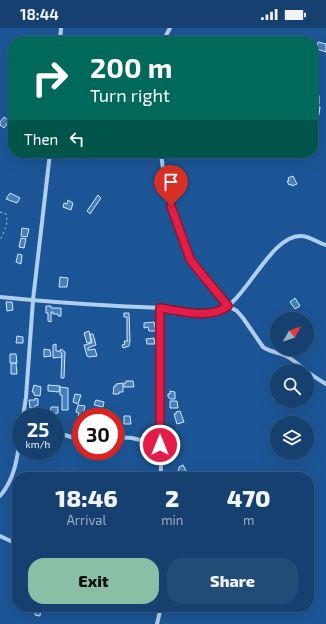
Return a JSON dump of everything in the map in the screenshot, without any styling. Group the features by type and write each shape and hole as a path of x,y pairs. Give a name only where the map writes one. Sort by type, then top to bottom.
{"street":[{"path":"24,408 33,300 49,158"},
{"path":"162,158 165,185 190,259 228,306 243,318 263,347 267,350 292,359 297,364"},
{"path":"0,297 160,308 211,314 228,306 273,252 288,240 300,236 306,236 326,245"},
{"path":"160,308 161,472"},
{"path":"314,377 326,384"},
{"path":"124,438 160,445"},
{"path":"13,472 16,460"},
{"path":"0,496 12,474"},
{"path":"0,536 12,542"},
{"path":"157,624 160,612"}],"path":[{"path":"0,212 6,214 7,220 0,240"}],"building":[{"path":"318,42 326,44 326,52 318,49"},
{"path":"318,107 320,107 318,115"},
{"path":"4,117 8,120 4,128 0,125 0,122"},
{"path":"293,176 297,184 292,186 291,184 289,185 287,181 289,181 288,178"},
{"path":"10,193 20,198 17,203 6,199"},
{"path":"98,195 101,198 90,214 87,211"},
{"path":"68,200 73,203 71,210 63,207 64,203 67,204"},
{"path":"22,228 29,229 27,237 21,236"},
{"path":"21,238 26,239 24,248 19,247"},
{"path":"18,254 22,255 21,264 16,262"},
{"path":"60,277 68,278 67,287 59,287"},
{"path":"295,298 300,306 295,309 290,302"},
{"path":"6,302 12,302 13,310 7,311"},
{"path":"46,306 51,306 51,308 61,308 61,316 51,312 51,322 48,321"},
{"path":"124,313 129,313 130,341 129,346 123,348 122,345 125,344 124,341 128,341 127,317 124,317"},
{"path":"154,322 156,331 149,331 148,327 144,328 144,323"},
{"path":"89,331 91,342 87,343 84,333"},
{"path":"90,334 93,334 96,345 88,348 88,350 95,349 97,356 87,356 84,345 92,343"},
{"path":"17,336 23,337 23,343 16,343"},
{"path":"154,338 155,344 147,344 146,339"},
{"path":"56,344 56,351 60,351 62,353 62,357 53,358 53,345"},
{"path":"44,349 50,350 51,356 44,357"},
{"path":"61,349 65,352 64,378 61,378"},
{"path":"10,354 16,354 17,363 10,363"},
{"path":"16,363 17,374 11,374 11,364"},
{"path":"126,381 133,381 134,387 124,387 124,383 126,383"},
{"path":"123,383 123,392 113,394 114,386 116,386 116,384"},
{"path":"34,385 41,387 40,396 34,395 34,392 32,392"},
{"path":"48,385 60,386 59,392 48,391"},
{"path":"60,387 68,388 68,410 64,410 64,408 62,408 62,395 60,395"},
{"path":"170,391 175,392 175,399 170,399 168,397"},
{"path":"75,394 81,395 78,404 73,402"},
{"path":"35,398 38,399 38,405 34,408 30,408 29,400 35,400"},
{"path":"96,400 104,402 103,407 94,405"},
{"path":"170,401 177,401 178,408 170,408"},
{"path":"78,405 85,406 85,408 77,408"},
{"path":"180,411 184,422 177,424 174,414"},
{"path":"124,416 130,416 131,424 124,424"},
{"path":"183,465 186,472 179,472 179,467"},
{"path":"35,612 40,612 40,616 35,615"}],"route":[{"path":"160,445 160,308 211,314 228,306 190,259 171,206"}]}
